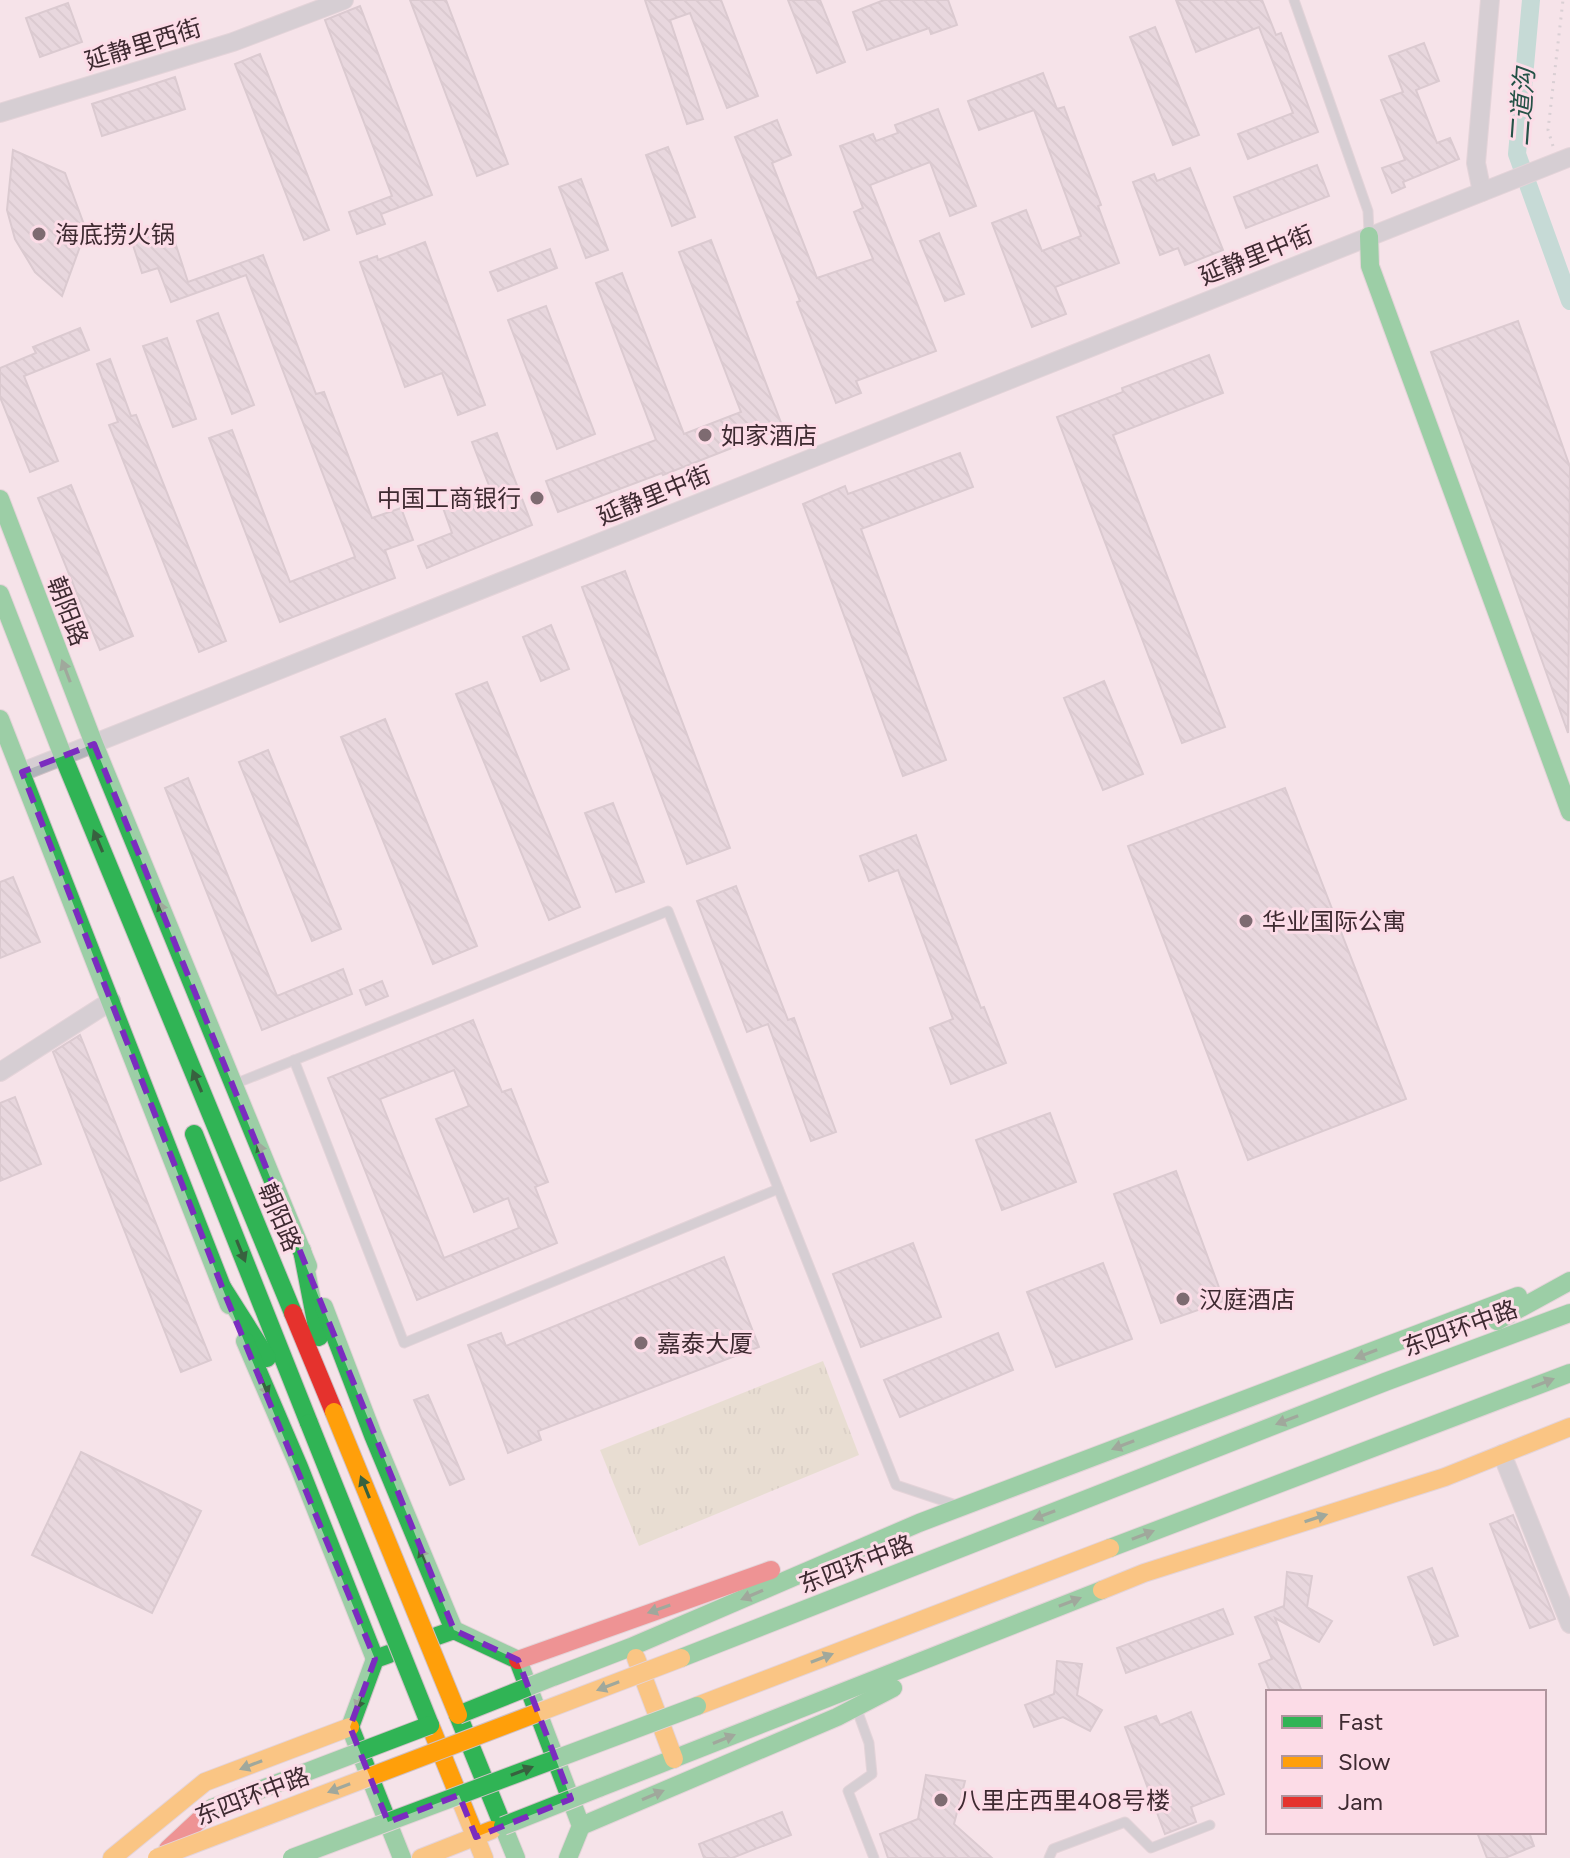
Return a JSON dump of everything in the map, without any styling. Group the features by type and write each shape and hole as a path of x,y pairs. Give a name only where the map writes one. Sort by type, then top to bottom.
{"main road":[{"path":"1369,236 1370,266 1570,812"},
{"name":"朝阳路","path":"0,499 94,744 454,1630"},
{"name":"朝阳路","path":"0,594 54,759 63,805"},
{"name":"朝阳路","path":"0,643 54,759 334,1412 516,1858"},
{"path":"0,719 222,1287 299,1467 375,1659 350,1727 402,1858"},
{"name":"朝阳路","path":"188,1119 484,1858"},
{"path":"302,1250 334,1412"},
{"path":"1385,1382 1570,1279"},
{"name":"东四环中路","path":"157,1858 212,1808 631,1647 919,1523 1570,1279"},
{"path":"222,1287 309,1423"},
{"name":"东四环中路","path":"157,1858 1570,1313"},
{"path":"292,1858 1570,1373"},
{"path":"1409,1434 1541,1403"},
{"path":"421,1858 1144,1573 1445,1477 1570,1427"},
{"name":"东四环中路","path":"518,1660 836,1547 919,1523"},
{"path":"581,1826 837,1717 1040,1613"},
{"path":"375,1659 454,1630 518,1660 581,1826 568,1858"},
{"path":"631,1647 674,1759"},
{"name":"东四环中路","path":"112,1858 205,1782 350,1727"}],"street":[{"name":"延静里西街","path":"0,113 233,42 344,0"},
{"path":"1482,192 1476,163 1490,0"},
{"name":"延静里中街","path":"22,772 1560,161"},
{"path":"0,1072 111,1001"},
{"path":"1502,1454 1570,1624"}],"lane":[{"path":"1294,0 1368,211 1369,236"},
{"path":"234,1084 668,911 896,1485 961,1507"},
{"path":"294,1060 404,1343 778,1189"},
{"path":"856,1707 869,1743 872,1774 848,1791 874,1858"},
{"path":"1049,1858 1053,1849 1125,1822 1151,1848 1210,1825"}],"path":[{"path":"1560,161 1548,130 1563,0"}],"highlighted area":[{"path":"94,744 454,1630 518,1660 571,1799 476,1837 459,1795 388,1822 350,1727 375,1659 222,1287 22,772"}],"green space":[{"path":"823,1361 859,1455 639,1546 600,1450"}],"building":[{"path":"410,0 446,0 508,164 477,176"},
{"path":"645,0 721,0 758,96 727,108 690,13 670,20 703,119 687,124"},
{"path":"788,0 820,0 845,62 817,73"},
{"path":"884,0 948,0 957,25 931,34 929,28 867,50 853,12"},
{"path":"1176,0 1262,0 1276,35 1281,33 1318,132 1248,159 1238,134 1293,113 1259,27 1196,52"},
{"path":"68,3 82,42 40,57 26,18"},
{"path":"360,6 432,195 381,214 385,224 357,234 349,212 392,196 325,20"},
{"path":"1155,27 1199,135 1173,145 1130,37"},
{"path":"1424,43 1439,81 1416,90 1437,143 1450,138 1459,159 1403,182 1405,187 1392,193 1382,168 1405,160 1381,100 1403,92 1389,56"},
{"path":"260,54 329,230 304,240 235,64"},
{"path":"1043,73 1057,109 1064,107 1119,263 1055,287 1066,314 1032,327 992,223 1026,210 1042,251 1081,236 1034,110 979,130 968,101"},
{"path":"175,77 185,109 102,136 92,104"},
{"path":"938,109 976,206 950,216 930,162 870,185 936,351 856,381 861,393 836,403 797,302 800,301 735,137 777,120 791,155 772,163 817,278 873,259 854,212 863,208 840,146 873,134 876,141 898,133 895,125"},
{"path":"668,147 695,217 672,226 646,155"},
{"path":"13,150 65,173 86,230 62,296 35,272 15,239 7,210"},
{"path":"1317,165 1329,196 1246,228 1234,197"},
{"path":"1190,168 1223,250 1185,265 1178,248 1160,255 1133,182 1154,174 1157,181"},
{"path":"581,179 608,250 586,258 559,187"},
{"path":"171,230 188,282 263,255 316,394 324,392 372,518 401,508 413,540 385,550 395,578 280,622 209,438 232,430 290,582 355,557 246,275 171,302 158,268 142,273 132,242"},
{"path":"939,233 964,294 945,301 920,241"},
{"path":"711,240 783,428 558,512 546,481 656,440 596,283 622,273 684,434 741,412 679,252"},
{"path":"425,242 485,405 458,415 442,373 405,387 360,262 377,256 378,260"},
{"path":"550,249 557,268 498,291 490,272"},
{"path":"546,306 595,434 557,449 508,320"},
{"path":"218,313 254,405 232,414 197,321"},
{"path":"1518,321 1570,467 1568,733 1431,352"},
{"path":"80,328 89,350 24,376 58,461 30,472 0,397 0,368 36,353 33,347"},
{"path":"167,338 196,419 173,427 143,346"},
{"path":"1209,355 1223,393 1113,435 1225,727 1182,743 1057,417"},
{"path":"110,359 131,416 136,415 226,641 199,652 109,425 118,422 97,364"},
{"path":"497,433 532,525 427,568 418,546 452,533 442,505 490,488 472,442"},
{"path":"960,453 973,487 861,529 946,760 903,776 803,504 845,486 848,494"},
{"path":"71,485 133,636 100,650 38,498"},
{"path":"625,571 730,848 687,864 582,587"},
{"path":"551,625 569,669 541,681 523,637"},
{"path":"1104,681 1143,774 1103,790 1064,698"},
{"path":"487,682 580,907 549,920 456,694"},
{"path":"385,719 477,946 433,964 341,737"},
{"path":"268,750 341,929 312,941 239,762"},
{"path":"188,778 277,996 343,969 352,994 262,1030 165,788"},
{"name":"华业国际公寓","path":"1285,788 1406,1099 1248,1160 1128,846"},
{"path":"613,803 644,882 616,892 585,813"},
{"path":"916,835 981,1008 984,1007 1006,1063 951,1084 930,1028 953,1019 898,870 869,881 860,856"},
{"path":"13,877 40,942 0,958 0,882"},
{"path":"736,886 788,1020 794,1018 836,1132 811,1141 768,1024 747,1032 697,901"},
{"path":"382,981 388,996 366,1005 360,990"},
{"path":"473,1020 502,1092 511,1089 548,1182 535,1187 557,1243 417,1300 328,1078","holes":["454,1070 469,1106 436,1119 474,1212 508,1198 519,1228 444,1258 380,1099"]},
{"path":"80,1035 211,1360 181,1372 53,1052"},
{"path":"15,1097 41,1164 0,1181 0,1103"},
{"path":"1050,1113 1076,1182 1002,1210 976,1140"},
{"path":"1176,1171 1224,1301 1161,1323 1114,1194"},
{"path":"913,1243 941,1317 861,1347 833,1274"},
{"name":"嘉泰大厦","path":"724,1257 759,1347 538,1431 541,1440 508,1453 468,1345 501,1333 506,1346"},
{"path":"1103,1263 1132,1339 1056,1367 1027,1292"},
{"path":"998,1333 1013,1370 900,1417 884,1380"},
{"path":"428,1395 464,1479 450,1485 414,1400"},
{"path":"81,1452 201,1511 152,1613 32,1555"},
{"path":"1513,1515 1555,1619 1530,1628 1490,1524"},
{"path":"1432,1568 1458,1636 1434,1645 1408,1577"},
{"path":"1287,1572 1312,1576 1307,1607 1332,1621 1319,1642 1275,1618 1301,1690 1269,1690 1259,1664 1272,1659 1255,1617 1284,1606"},
{"path":"1223,1609 1233,1634 1126,1673 1117,1648"},
{"path":"1057,1661 1082,1664 1077,1695 1102,1710 1090,1731 1063,1717 1034,1727 1025,1705 1054,1694"},
{"path":"1191,1712 1224,1794 1191,1807 1196,1822 1165,1834 1125,1727 1156,1716 1160,1725"},
{"name":"八里庄西里408号楼","path":"926,1775 965,1781 954,1824 992,1858 888,1858 880,1834 918,1819"},
{"path":"782,1812 791,1835 732,1858 704,1858 699,1844"},
{"path":"1478,1834 1530,1834 1534,1846 1505,1858 1487,1858"}],"waterway":[{"name":"二道沟","path":"1531,0 1517,154 1570,301"}],"traffic: fast":[{"path":"1369,236 1370,266 1570,812"},
{"path":"0,499 94,744 308,1266"},
{"path":"0,594 63,756 293,1313"},
{"path":"0,719 229,1305"},
{"path":"194,1134 309,1423"},
{"path":"302,1250 319,1337"},
{"path":"1497,1321 1570,1281"},
{"path":"222,1287 267,1358"},
{"path":"553,1677 631,1647 919,1523 1518,1296"},
{"path":"324,1307 454,1630"},
{"path":"681,1658 1385,1382 1570,1313"},
{"path":"245,1341 375,1659"},
{"path":"1110,1548 1570,1373"},
{"path":"309,1423 430,1725"},
{"path":"599,1788 1102,1590"},
{"path":"437,1636 454,1630 518,1660 581,1826 568,1858"},
{"path":"389,1654 375,1659 350,1727 402,1858"},
{"path":"458,1715 553,1677"},
{"path":"581,1826 837,1717 893,1688"},
{"path":"292,1858 697,1706"},
{"path":"458,1715 516,1858"},
{"path":"212,1808 430,1725"},
{"path":"503,1826 599,1788"}],"traffic: slow":[{"path":"334,1412 458,1715"},
{"path":"1102,1590 1144,1573 1445,1477 1570,1427"},
{"path":"697,1706 1110,1548"},
{"path":"636,1658 674,1759"},
{"path":"157,1858 681,1658"},
{"path":"430,1725 484,1858"},
{"path":"112,1858 205,1782 350,1727"},
{"path":"421,1858 492,1830"}],"traffic: jam":[{"path":"293,1313 334,1412"},
{"path":"518,1660 771,1570"},
{"path":"168,1849 212,1808"}],"place":[{"name":"海底捞火锅","path":"39,234"},
{"name":"如家酒店","path":"705,435"},
{"name":"中国工商银行","path":"537,498"},
{"name":"华业国际公寓","path":"1246,921"},
{"name":"汉庭酒店","path":"1183,1299"},
{"name":"嘉泰大厦","path":"641,1343"},
{"name":"八里庄西里408号楼","path":"941,1800"}]}
